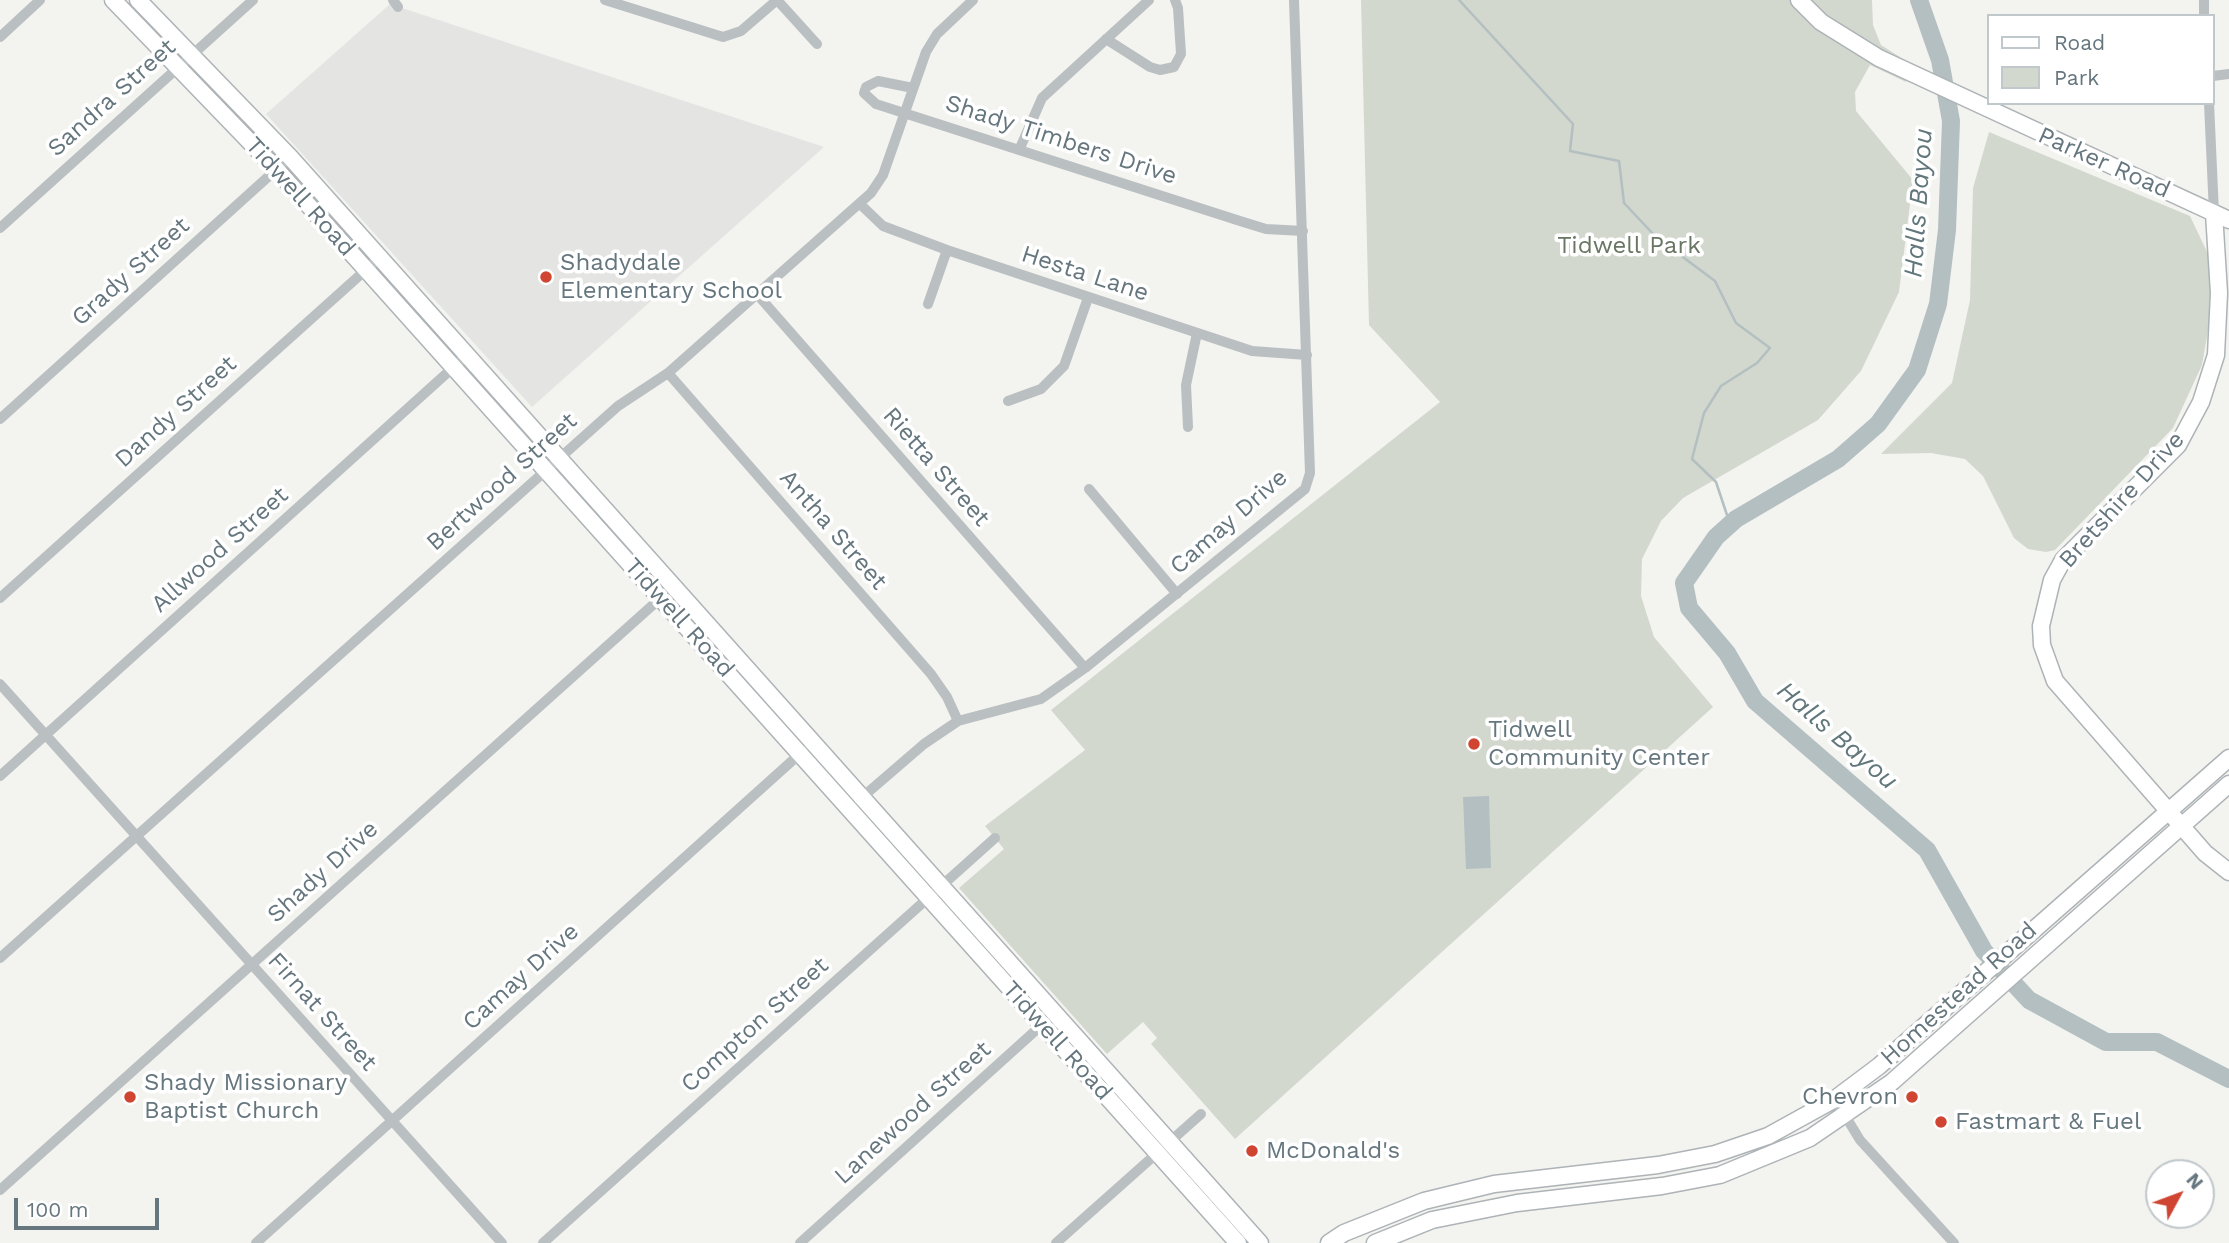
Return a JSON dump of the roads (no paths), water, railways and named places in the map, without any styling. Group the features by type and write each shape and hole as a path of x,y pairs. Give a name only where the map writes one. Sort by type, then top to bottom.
{"main road":[{"name":"Tidwell Road","path":"113,0 276,169 454,367 674,586 1260,1243"},
{"name":"Tidwell Road","path":"138,0 290,157 467,355 662,598 1041,1026 1238,1243"},
{"name":"Parker Road","path":"1799,0 1821,22 1912,74 2221,217"},
{"name":"Bretshire Drive","path":"2221,217 2216,355 2201,402 2178,445 2063,560 2044,602 2041,626 2047,663 2055,681 2205,853 2229,872"},
{"name":"Homestead Road","path":"1329,1243 1344,1233 1424,1200 1494,1184 1658,1165 1715,1154 1768,1136 1835,1099 1879,1066 2229,758"},
{"name":"Homestead Road","path":"1375,1243 1432,1220 1517,1203 1720,1175 1776,1154 1846,1116 1892,1082 2229,783"},
{"path":"2049,914 2063,930"},
{"path":"1940,1011 1955,1026"},
{"path":"1715,1154 1720,1175"},
{"path":"1575,1175 1578,1196"}],"street":[{"path":"0,37 40,0"},
{"name":"Sandra Street","path":"0,228 253,0"},
{"path":"605,0 723,37 741,31 778,0 817,44"},
{"path":"1020,148 1042,98 1149,0"},
{"path":"1106,39 1150,67 1160,70 1174,66 1181,54 1175,0"},
{"name":"Camay Drive","path":"849,808 924,744 958,721 1020,707 1041,699 1085,668 1305,489 1310,473 1294,0"},
{"name":"Bertwood Street","path":"0,958 618,406 668,373 860,204 883,175 926,52 937,34 967,2"},
{"name":"Shady Timbers Drive","path":"913,88 878,81 866,87 864,93 867,99 905,112 1266,229 1303,230"},
{"name":"Bretshire Drive","path":"2209,105 2221,217"},
{"name":"Grady Street","path":"0,419 290,157"},
{"name":"Hesta Lane","path":"860,204 883,226 1088,298 1268,354 1307,355"},
{"path":"928,304 947,250"},
{"name":"Dandy Street","path":"0,598 379,258"},
{"name":"Rietta Street","path":"757,293 1085,668"},
{"path":"1008,401 1041,388 1064,366 1088,298"},
{"path":"1188,427 1186,385 1197,333"},
{"name":"Allwood Street","path":"0,776 467,355"},
{"name":"Antha Street","path":"668,373 931,674 947,697 958,721"},
{"path":"1089,489 1177,594"},
{"name":"Shady Drive","path":"0,1190 674,586"},
{"name":"Firnat Street","path":"0,684 502,1243"},
{"name":"Camay Drive","path":"256,1243 814,742"},
{"name":"Compton Street","path":"543,1243 995,838"},
{"name":"Lanewood Street","path":"800,1243 1055,1014"},
{"path":"1835,1099 1860,1140 1954,1243"},
{"path":"1056,1243 1200,1114"}],"waterway":[{"path":"1459,0 1573,124 1570,151 1619,161 1624,203 1656,237 1715,281 1736,323 1770,348 1757,363 1721,386 1704,413 1692,459 1716,482 1730,524"},
{"name":"Halls Bayou","path":"1919,0 1940,60 1951,121 1947,230 1938,304 1917,370 1878,424 1838,459 1736,519 1716,537 1684,583 1689,608 1727,653 1755,701 1927,850 1984,951 2029,1000 2106,1042 2157,1042 2229,1079"}],"place":[{"name":"Shadydale Elementary School","path":"546,277"},
{"name":"Tidwell Community Center","path":"1474,744"},
{"name":"Shady Missionary Baptist Church","path":"130,1097"},
{"name":"Chevron","path":"1912,1097"},
{"name":"Fastmart & Fuel","path":"1941,1122"},
{"name":"McDonald's","path":"1252,1151"}],"park label":[{"name":"Tidwell Park","path":"1629,246"}]}
